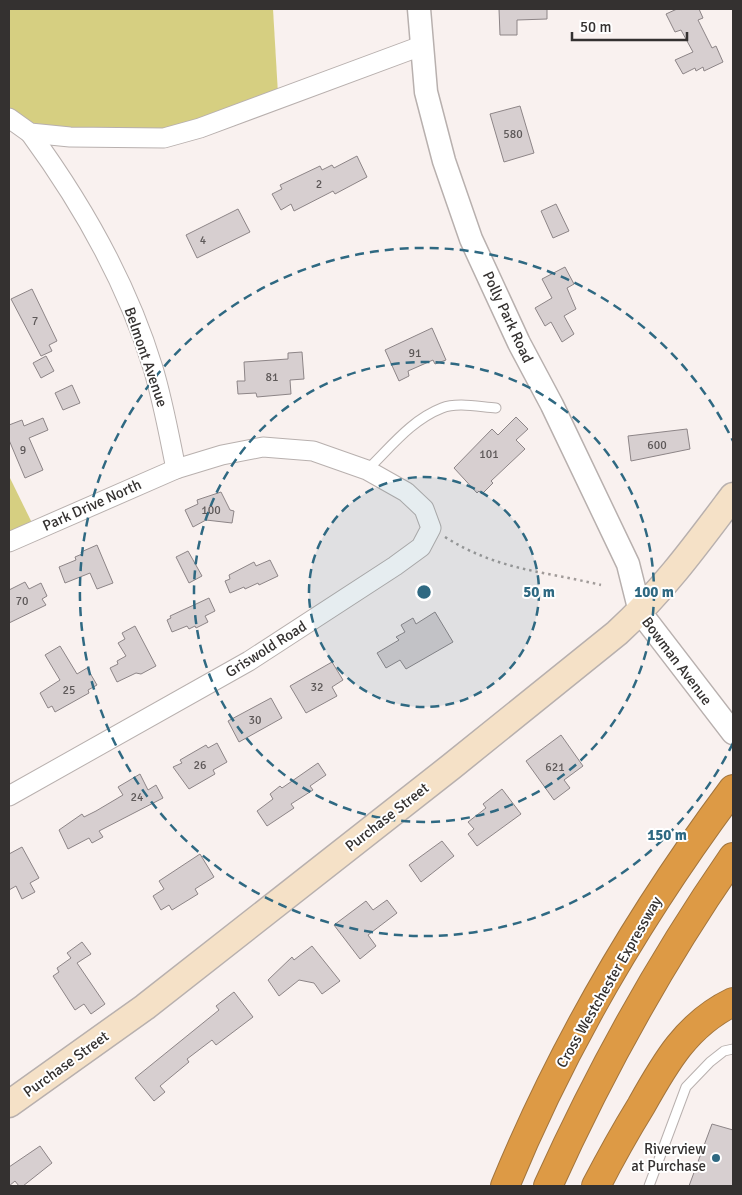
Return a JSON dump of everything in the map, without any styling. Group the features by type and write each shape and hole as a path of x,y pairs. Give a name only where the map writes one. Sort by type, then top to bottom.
{"highway":[{"name":"Cross Westchester Expressway","path":"504,1186 548,1091 616,965 672,876 733,789"},
{"path":"548,1186 597,1084 637,1009 680,937 733,857"},
{"path":"596,1186 673,1051 693,1028 707,1017 733,1002"}],"main road":[{"name":"Purchase Street","path":"9,1104 145,1007 265,914 459,760 640,612 668,582 733,496"}],"street":[{"name":"Polly Park Road","path":"419,9 430,107 444,161 468,232 519,343 552,405 628,564 640,612"},
{"path":"30,133 117,139 164,138 200,128 422,46"},
{"name":"Belmont Avenue","path":"9,118 30,133 79,206 115,271 153,367 176,468"},
{"path":"176,468 222,454 263,448 313,451 367,470 406,492 424,509 432,528"},
{"name":"Park Drive North","path":"9,542 176,468"},
{"name":"Griswold Road","path":"9,796 249,661 395,566 421,547 432,528"},
{"name":"Bowman Avenue","path":"640,612 733,733"}],"lane":[{"path":"367,470 410,427 443,408 472,406 496,408"},
{"path":"649,1186 686,1087 695,1075 717,1056 724,1051 733,1049"}],"path":[{"path":"432,528 468,552 518,569 600,585"}],"shaded area":[{"path":"9,9 273,9 278,94 164,132 90,131 32,126 9,113"},
{"path":"9,476 34,527 9,539"}],"building":[{"path":"499,9 547,9 547,19 517,20 517,35 500,35"},
{"path":"677,9 699,9 703,18 698,20 712,48 716,46 723,62 704,71 703,67 696,71 695,68 683,74 675,60 693,52 681,30 675,32 666,14"},
{"path":"520,106 534,153 504,162 490,114"},
{"path":"357,156 367,177 335,194 333,191 294,211 291,204 281,210 272,194 282,189 280,185 320,166 322,170 332,165 334,168"},
{"path":"556,204 569,231 553,238 541,211"},
{"path":"238,209 250,232 197,258 186,235"},
{"path":"565,267 574,284 567,288 576,309 564,316 574,334 562,342 551,322 545,326 535,308 552,298 542,279"},
{"path":"32,289 57,341 49,345 52,351 41,356 11,299"},
{"path":"432,328 446,360 435,364 433,360 408,371 409,376 399,381 385,350"},
{"path":"302,352 304,379 290,380 291,394 257,397 256,393 238,394 237,381 245,381 244,362 288,359 288,353"},
{"path":"46,356 54,371 41,378 33,363"},
{"path":"72,385 80,403 63,410 55,393"},
{"path":"516,417 528,429 516,440 525,449 491,481 493,483 482,494 479,491 477,493 454,468 492,429 498,435"},
{"path":"43,418 48,430 29,438 43,470 25,478 9,440 9,425 22,420 24,426"},
{"path":"687,429 690,449 631,461 628,436"},
{"path":"221,492 230,510 234,511 232,523 206,520 193,527 185,510 198,504 197,500"},
{"path":"97,545 113,583 97,589 90,573 65,583 59,567 76,560 75,557 82,554 81,552"},
{"path":"188,551 202,576 189,583 176,557"},
{"path":"270,560 278,576 259,585 258,583 230,593 225,581 230,579 229,575 254,562 256,566"},
{"path":"25,582 29,589 41,583 47,596 42,599 46,605 9,623 9,590"},
{"path":"209,598 215,611 205,616 208,622 196,628 195,626 189,629 187,626 172,632 167,620 171,618 170,616"},
{"path":"435,612 453,642 406,669 400,660 386,668 377,653 399,640 396,637 405,632 401,625 413,618 416,624"},
{"path":"135,626 156,666 141,674 136,673 117,682 110,668 118,664 117,661 126,656 118,643 125,639 122,633"},
{"path":"60,646 77,674 87,668 97,685 88,690 89,693 55,712 52,706 48,708 40,693 60,680 45,655"},
{"path":"332,662 343,680 332,687 337,696 306,713 290,686"},
{"path":"271,698 282,718 239,742 228,721"},
{"path":"561,735 583,766 564,780 570,788 554,800 526,761"},
{"path":"217,743 227,762 213,770 215,774 189,789 173,767 182,763 180,760 206,745 208,748"},
{"path":"318,763 326,775 310,786 313,790 291,804 294,808 267,826 257,811 273,799 270,794"},
{"path":"140,774 148,790 156,785 163,798 99,831 103,837 92,843 89,838 68,849 59,830 82,814 84,817 123,795 118,787"},
{"path":"502,789 521,814 477,846 468,834 474,829 468,822 486,808 483,804"},
{"path":"442,841 454,856 421,882 409,865"},
{"path":"22,847 39,878 30,883 35,892 22,899 16,886 9,890 9,854"},
{"path":"200,854 214,877 195,889 198,894 172,910 169,905 161,910 153,896 164,889 159,881"},
{"path":"387,900 397,913 368,935 376,946 360,959 334,925 366,901 373,910"},
{"path":"82,942 91,954 77,963 105,1004 91,1014 84,1004 75,1010 53,976 59,972 57,968 71,958 67,953"},
{"path":"312,946 340,981 322,994 314,983 299,980 279,996 268,980 292,957 294,960"},
{"path":"234,992 253,1017 216,1045 212,1040 187,1059 189,1062 160,1086 165,1092 154,1101 135,1078 219,1010 216,1006"},
{"name":"Riverview at Purchase","path":"712,1124 733,1130 733,1186 689,1186"},
{"path":"40,1146 52,1163 23,1186 19,1186 15,1181 9,1186 9,1167"}],"place":[{"name":"Riverview at Purchase","path":"716,1158"}]}
